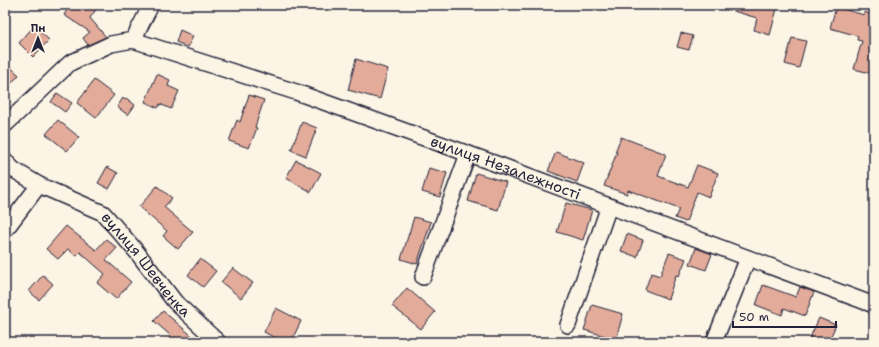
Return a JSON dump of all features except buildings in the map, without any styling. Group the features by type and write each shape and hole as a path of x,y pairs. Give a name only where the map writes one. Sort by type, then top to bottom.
{"street":[{"path":"5,125 70,63 111,44 133,40 151,5"},
{"name":"вулиця Незалежності","path":"133,40 296,92 468,154 874,305"},
{"path":"423,277 468,154"},
{"name":"вулиця Шевченка","path":"5,161 14,170 39,185 103,213 136,251 175,302 218,342"},
{"path":"5,230 39,185"},
{"path":"568,325 609,206"},
{"path":"714,342 748,258"}]}
